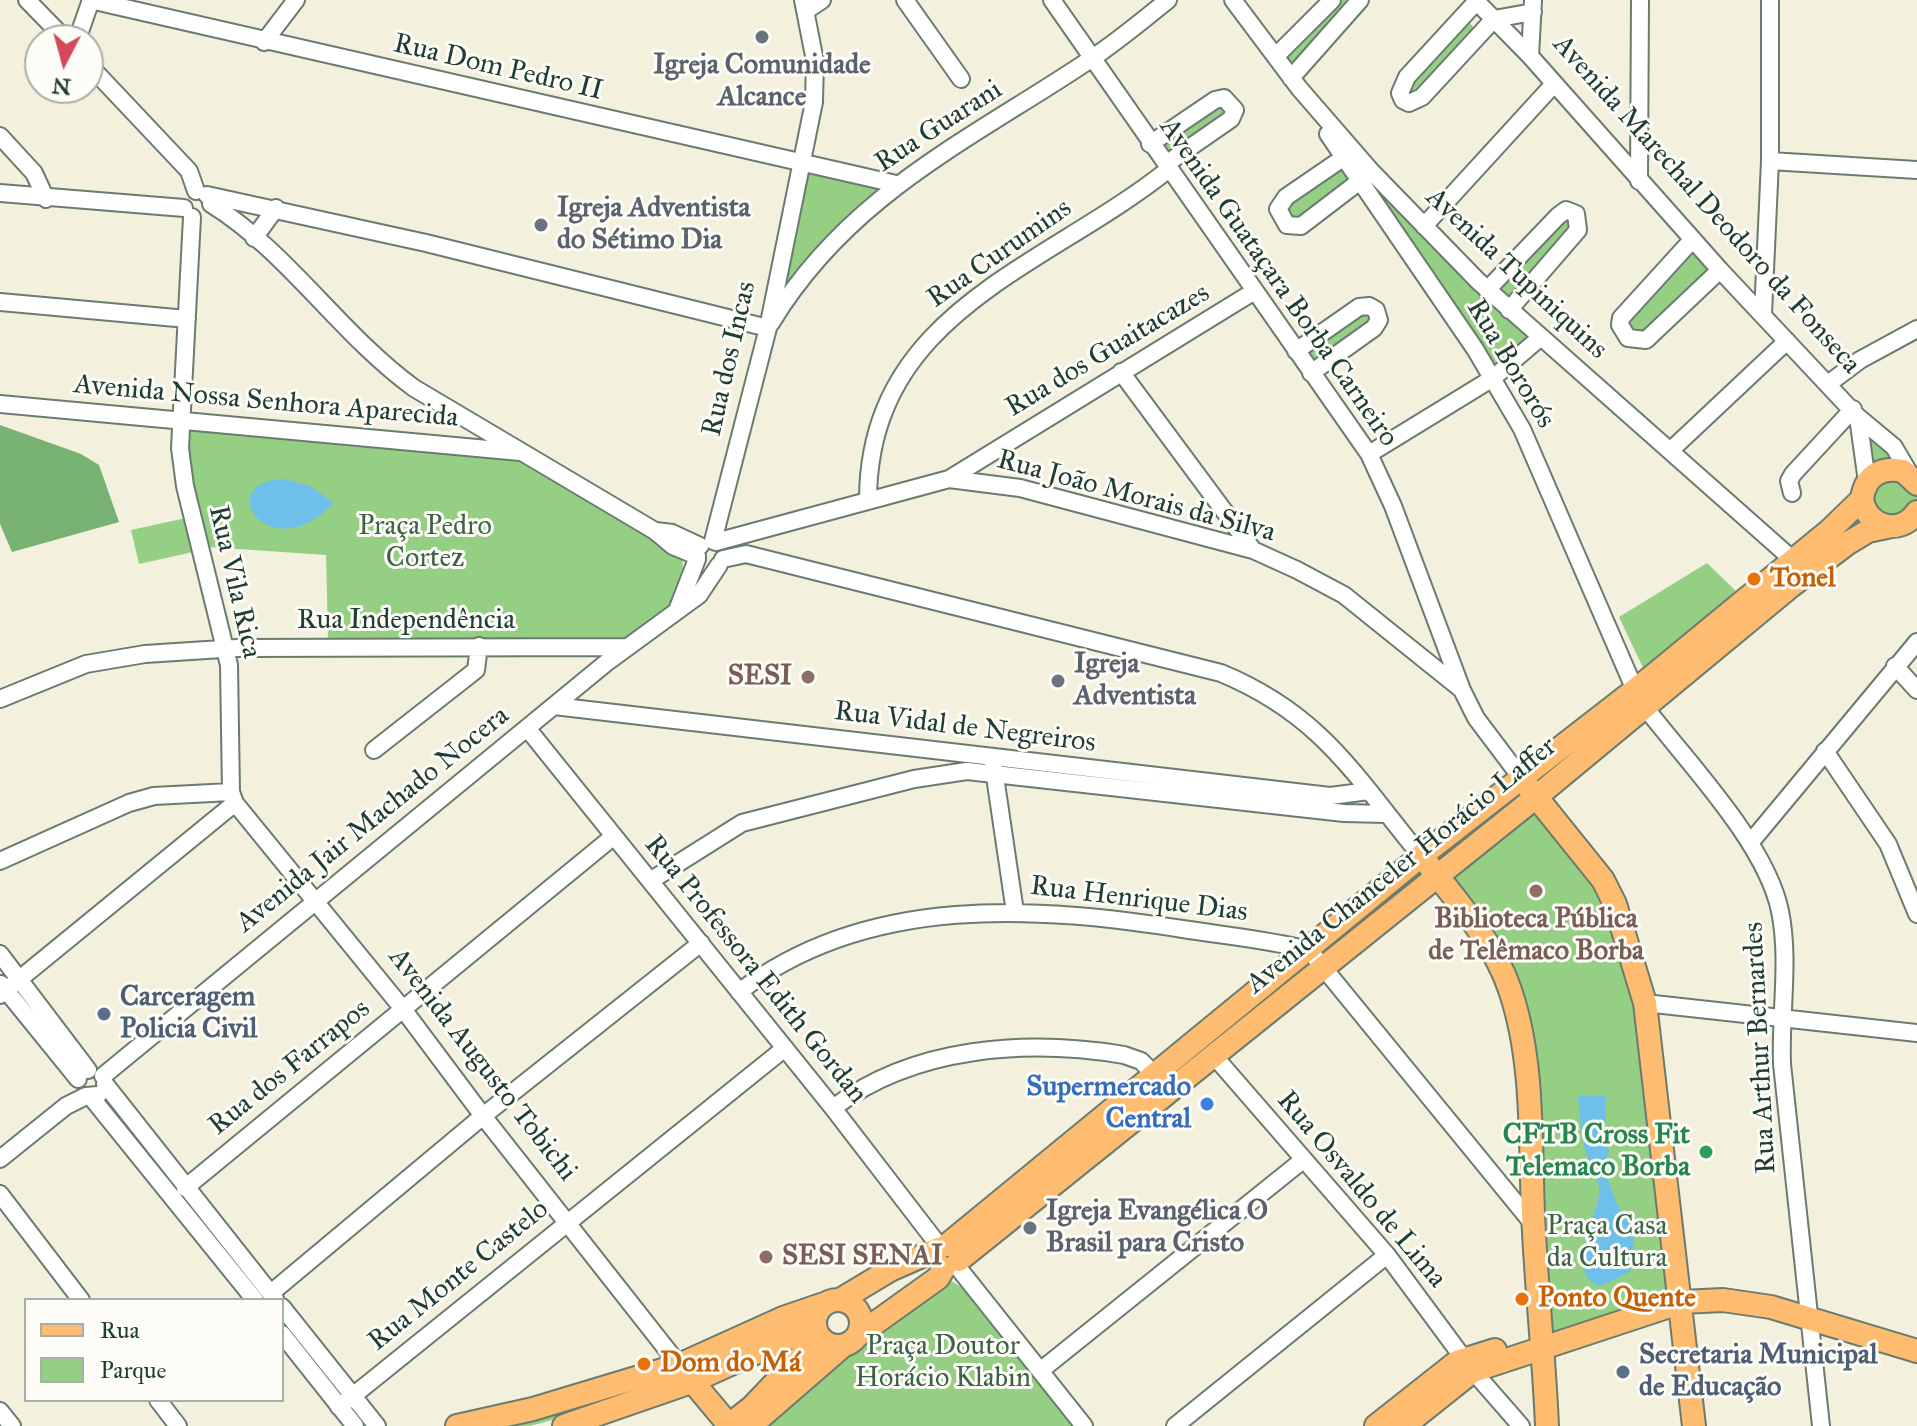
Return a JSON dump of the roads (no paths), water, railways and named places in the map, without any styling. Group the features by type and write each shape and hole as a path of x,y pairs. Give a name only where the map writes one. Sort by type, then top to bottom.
{"main road":[{"path":"1906,523 1872,520 1865,490 1874,475 1893,468 1915,479"},
{"name":"Avenida Chanceler Horácio Laffer","path":"736,1424 938,1278 947,1256 1155,1075 1435,874 1536,797 1792,559 1830,530 1865,490"},
{"name":"Avenida Chanceler Horácio Laffer","path":"947,1256 1215,1057 1421,856 1522,779 1640,699 1848,543 1868,531 1906,523"},
{"path":"1522,779 1603,880 1615,904 1645,1003 1694,1426"},
{"path":"1421,856 1473,923 1510,987 1525,1068 1547,1426"},
{"path":"736,1424 817,1332 818,1310 890,1270 947,1256"},
{"path":"1376,1426 1468,1365 1542,1346 1682,1302 1723,1300 1771,1307 1917,1351"},
{"path":"457,1426 690,1375 783,1318 832,1302 858,1313 861,1324 851,1341 830,1345 817,1332"},
{"path":"564,1426 690,1375 817,1332"},
{"path":"1404,1426 1468,1365"},
{"name":"Avenida Augusto Tobichi","path":"690,1375 736,1424"}],"street":[{"path":"82,24 90,0"},
{"name":"Rua Dom Pedro II","path":"90,0 896,184"},
{"path":"264,42 296,0"},
{"path":"805,5 822,0"},
{"path":"905,0 961,79"},
{"name":"Avenida Guataçara Borba Carneiro","path":"1052,0 1369,454 1398,518 1462,690 1476,718 1522,779"},
{"name":"Rua Guarani","path":"768,328 807,269 896,184 1093,58 1168,0"},
{"name":"Avenida Tupiniquins","path":"1233,0 1366,176 1424,226 1509,310 1792,559"},
{"path":"1276,56 1332,0"},
{"path":"1295,83 1360,0"},
{"path":"1639,181 1640,0"},
{"path":"1763,314 1770,161 1770,0"},
{"path":"1475,1 1407,77 1400,93 1403,100 1409,103 1422,97 1494,19 1533,6 1530,56"},
{"name":"Avenida Marechal Deodoro da Fonseca","path":"1475,1 1530,56 1720,270 1856,413 1894,447 1915,479"},
{"path":"38,3 54,24"},
{"name":"Rua dos Incas","path":"678,608 705,549 768,328 814,102 815,61 805,5"},
{"path":"104,81 189,171 204,197 254,238 383,366 414,388 528,452 655,531 672,533 705,549 723,550 721,562"},
{"name":"Rua Bororós","path":"1295,83 1343,158 1366,176 1522,429 1640,699"},
{"path":"1424,226 1554,84"},
{"name":"Rua Curumins","path":"868,499 868,470 878,427 901,375 919,348 941,324 1168,167 1231,119 1235,110 1231,102 1224,98 1215,100 1150,144"},
{"path":"0,136 34,173 46,199"},
{"path":"1615,153 1638,138"},
{"path":"1343,158 1286,197 1278,209 1287,225 1301,226 1366,176"},
{"path":"1770,161 1917,170"},
{"path":"0,193 205,215 204,197"},
{"path":"188,212 186,196 276,208 768,328"},
{"path":"254,238 276,208"},
{"path":"1487,290 1558,216 1566,210 1576,214 1578,230 1509,310"},
{"name":"Rua Vila Rica","path":"188,212 187,319 179,420 185,486 226,648 233,798"},
{"path":"1692,240 1621,318 1620,325 1628,338 1646,340 1720,270"},
{"name":"Rua dos Guaitacazes","path":"949,479 1253,292"},
{"path":"0,302 187,319"},
{"path":"1296,351 1359,307 1369,306 1376,310 1379,320 1374,328 1311,373"},
{"path":"1828,384 1860,360 1917,329"},
{"path":"1369,454 1493,378 1541,337"},
{"path":"1671,450 1787,341"},
{"path":"1121,372 1253,550"},
{"name":"Avenida Nossa Senhora Aparecida","path":"0,404 528,452"},
{"path":"1792,493 1789,481 1793,474 1856,413"},
{"name":"Avenida Marechal Deodoro da Fonseca","path":"1856,413 1865,490"},
{"name":"Rua João Morais da Silva","path":"705,549 868,499 949,479 1020,488 1253,550 1344,595 1462,690"},
{"path":"705,549 709,568 746,554 1221,673 1252,686 1303,718 1333,746 1421,856"},
{"name":"Avenida Jair Machado Nocera","path":"0,1159 554,706 706,588 721,562"},
{"path":"1750,843 1917,642"},
{"path":"374,750 476,670 479,646"},
{"name":"Rua Independência","path":"0,699 50,677 113,657 226,648 628,647"},
{"path":"1895,666 1917,690"},
{"name":"Rua Arthur Bernardes","path":"1640,699 1750,843 1780,908 1785,948 1780,1017 1821,1426"},
{"name":"Rua Vidal de Negreiros","path":"554,706 1344,813 1386,814"},
{"name":"Rua Professora Edith Gordan","path":"527,728 1084,1426"},
{"path":"1825,751 1888,844 1917,914"},
{"path":"650,881 721,833 742,823 914,779 994,765 1015,912"},
{"name":"Rua Vidal de Negreiros","path":"994,765 1330,796 1369,791"},
{"path":"0,861 129,803 168,794 233,798"},
{"path":"233,798 20,978 2,989 185,1188 274,1296 483,1116 701,943"},
{"name":"Avenida Augusto Tobichi","path":"233,798 690,1375"},
{"name":"Rua dos Farrapos","path":"185,1188 614,836"},
{"name":"Rua Henrique Dias","path":"739,992 797,954 835,937 928,918 1015,912 1117,919 1316,958"},
{"path":"0,954 20,978 90,1084 253,1298"},
{"path":"1316,958 1533,1224"},
{"path":"1645,1003 1917,1033"},
{"name":"Rua Monte Castelo","path":"339,1407 785,1048"},
{"path":"833,1108 882,1079 920,1063 1015,1048 1124,1055 1141,1061 1155,1075"},
{"name":"Rua Osvaldo de Lima","path":"1215,1057 1387,1255 1468,1365 1521,1426"},
{"path":"1040,1371 1303,1160"},
{"path":"0,1194 79,1298"},
{"path":"1175,1426 1387,1255"},
{"path":"284,1309 377,1426"},
{"path":"284,1337 355,1426"},
{"path":"160,1402 178,1426"},
{"path":"0,1411 12,1426"}],"water":[{"path":"283,479 310,486 334,503 310,522 288,528 270,526 257,518 251,506 252,494 262,484"},
{"path":"1578,1096 1606,1096 1606,1124 1594,1121 1581,1129"},
{"path":"1592,1124 1605,1128 1609,1152 1603,1166 1617,1204 1632,1229 1634,1243 1630,1272 1601,1286 1590,1280 1584,1269 1583,1256 1599,1188 1583,1140 1583,1133"}],"place":[{"name":"Igreja Comunidade Alcance","path":"762,37"},
{"name":"Igreja Adventista do Sétimo Dia","path":"541,225"},
{"name":"Tonel","path":"1754,579"},
{"name":"SESI","path":"808,677"},
{"name":"Igreja Adventista","path":"1058,681"},
{"name":"Biblioteca Pública de Telêmaco Borba","path":"1536,891"},
{"name":"Carceragem Policia Civil","path":"104,1014"},
{"name":"Supermercado Central","path":"1207,1104"},
{"name":"CFTB Cross Fit Telemaco Borba","path":"1706,1152"},
{"name":"Igreja Evangélica O Brasil para Cristo","path":"1030,1228"},
{"name":"SESI SENAI","path":"766,1257"},
{"name":"Ponto Quente","path":"1522,1299"},
{"name":"Dom do Má","path":"644,1364"},
{"name":"Secretaria Municipal de Educação","path":"1623,1372"}],"park label":[{"name":"Praça Pedro Cortez","path":"425,543"},
{"name":"Praça Casa da Cultura","path":"1607,1243"},
{"name":"Praça Doutor Horácio Klabin","path":"943,1363"}]}
